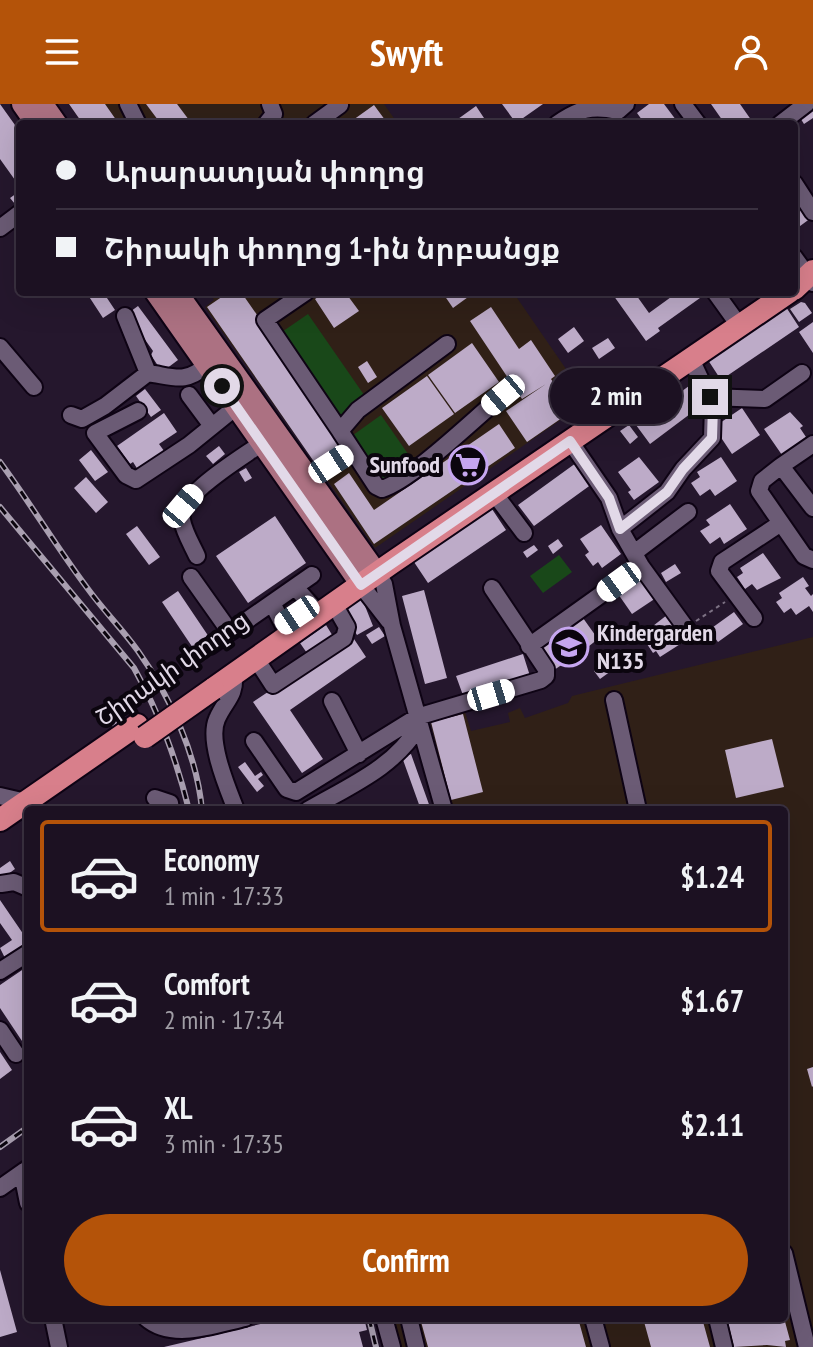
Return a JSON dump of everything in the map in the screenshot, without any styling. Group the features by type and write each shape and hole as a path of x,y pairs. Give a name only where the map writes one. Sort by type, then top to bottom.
{"highway":[{"name":"Շիրակի փողոց","path":"210,683 234,674 256,659 321,605 764,296"},
{"name":"Շիրակի փողոց","path":"366,574 494,493 691,359 776,296"},
{"name":"Շիրակի փողոց","path":"38,806 210,683 283,624 321,605"},
{"name":"Շիրակի փողոց","path":"0,820 24,812"},
{"name":"Շիրակի փողոց","path":"0,839 24,817"}],"main road":[{"path":"158,296 262,443 366,574"},
{"path":"181,296 309,478 366,574"}],"street":[{"path":"319,120 340,104"},
{"path":"785,120 806,104"},
{"path":"563,120 577,110 600,107 623,113"},
{"path":"798,189 813,212"},
{"path":"300,296 265,320 376,486 382,489 421,464 503,395"},
{"path":"718,296 733,317"},
{"path":"125,316 148,373"},
{"path":"340,431 358,410 447,344"},
{"path":"0,347 34,387"},
{"path":"620,529 667,492 683,469 712,438 713,406 691,359"},
{"path":"71,415 82,419 105,406 148,373 184,379 193,377 207,365"},
{"path":"710,397 765,399 802,373"},
{"path":"189,395 212,426"},
{"path":"138,411 95,433 126,475 136,480 236,407"},
{"path":"570,441 609,498 620,529 638,560 688,632"},
{"path":"197,556 181,519 183,506 196,491 262,443"},
{"path":"813,444 759,485 759,491 804,556 813,560"},
{"path":"309,478 352,450"},
{"path":"781,466 813,508"},
{"path":"494,493 524,533"},
{"path":"529,646 638,560 688,512"},
{"path":"754,618 719,571 722,562 781,523"},
{"path":"366,574 384,584 392,626 443,806"},
{"path":"210,646 312,575"},
{"path":"191,577 230,632"},
{"path":"256,659 273,685 344,638 347,627 339,613 295,587"},
{"path":"254,741 292,792 296,792 418,722 541,680 546,676 546,669 492,588"},
{"path":"272,603 283,624"},
{"path":"234,674 235,691 217,719 215,732 223,775 235,806"},
{"path":"614,700 637,806"},
{"path":"332,701 359,754"},
{"path":"315,806 389,763 410,742 418,722"},
{"path":"0,796 24,806"},
{"path":"155,798 170,803 170,806"},
{"path":"1,884 14,882 24,886"},
{"path":"0,971 24,956"},
{"path":"0,1030 16,1054"},
{"path":"0,1188 24,1171"},
{"path":"788,1269 807,1347"},
{"path":"54,1322 59,1347"},
{"path":"153,1322 164,1329 178,1331 214,1322"},
{"path":"385,1322 392,1347"},
{"path":"410,1322 416,1347"},
{"path":"594,1322 601,1347"},
{"path":"718,1322 724,1347"}],"path":[{"path":"688,632 736,595"}],"shaded area":[{"path":"69,104 384,104 395,120 80,120"},
{"path":"212,296 516,296 588,401 375,548 205,307 214,300"},
{"path":"813,637 813,1347 385,1347 378,1322 788,1322 788,806 452,806 430,721 465,712 471,731 510,722 508,713 520,708 525,718 568,703 572,696"}],"green space":[{"path":"308,314 371,405 339,427 276,336"},
{"path":"381,415 415,464 384,486 349,438"},
{"path":"559,555 572,572 543,593 530,576"}],"building":[{"path":"0,104 16,126 16,179 0,159"},
{"path":"69,104 105,104 116,120 80,120"},
{"path":"146,104 177,104 189,120 158,120"},
{"path":"502,104 543,104 520,120 514,120"},
{"path":"649,104 664,104 676,120 642,120 637,113"},
{"path":"711,104 740,104 751,120 722,120"},
{"path":"374,105 385,120 353,120"},
{"path":"476,106 485,120 457,120"},
{"path":"813,106 813,118 804,124 799,116"},
{"path":"798,200 811,218 798,228"},
{"path":"89,296 106,296 115,310 103,318"},
{"path":"223,296 244,296 348,445 317,466 207,307"},
{"path":"319,296 348,296 359,311 334,328 315,299"},
{"path":"445,296 470,296 453,308"},
{"path":"614,296 637,296 649,313 672,296 699,296 700,298 658,328 660,331 646,341"},
{"path":"801,302 812,313 799,322 790,309"},
{"path":"138,306 178,360 162,372 151,355 153,351 127,314"},
{"path":"491,307 519,349 531,340 555,376 551,379 572,411 527,442 506,411 546,384 522,399 470,321"},
{"path":"786,307 799,327 721,380 708,360"},
{"path":"813,322 813,353 799,332"},
{"path":"574,327 584,341 568,353 558,339"},
{"path":"608,338 615,348 599,359 592,348"},
{"path":"472,343 499,382 455,413 428,375"},
{"path":"367,361 377,377 368,383 358,367"},
{"path":"427,376 454,414 409,446 382,408"},
{"path":"693,383 706,402 650,444 636,425"},
{"path":"145,389 161,410 151,417 136,396"},
{"path":"742,408 760,435 732,454 714,427"},
{"path":"790,412 803,426 800,428 806,437 782,455 764,429"},
{"path":"164,413 177,432 159,444 167,455 140,473 117,446"},
{"path":"499,424 515,448 374,544 334,484 349,473 374,510"},
{"path":"629,425 638,437 630,444 620,431"},
{"path":"219,446 225,454 213,464 206,456"},
{"path":"91,450 108,472 95,481 79,460"},
{"path":"639,457 659,482 634,500 618,472"},
{"path":"721,457 737,481 715,496 710,489 700,496 691,483 700,477 697,472"},
{"path":"576,463 592,484 534,526 518,505"},
{"path":"246,468 252,478 245,482 239,472"},
{"path":"86,477 108,502 96,513 74,488"},
{"path":"730,504 747,529 724,544 720,537 710,544 700,531 710,525 706,520"},
{"path":"492,509 506,530 428,583 414,562"},
{"path":"275,516 306,563 248,603 216,556"},
{"path":"601,525 621,554 602,568 598,562 593,566 585,555 589,552 580,539"},
{"path":"137,526 160,557 149,565 126,534"},
{"path":"558,539 563,546 553,554 548,546"},
{"path":"534,545 538,550 527,558 523,552"},
{"path":"763,553 781,578 757,590 752,584 745,589 737,577 743,573 740,568"},
{"path":"675,564 681,573 666,582 661,573"},
{"path":"640,574 656,598 632,614 616,591"},
{"path":"803,577 809,586 805,588 811,596 813,594 813,612 809,606 796,615 791,608 784,613 776,602 782,598 779,593"},
{"path":"424,590 447,678 425,684 402,596"},
{"path":"178,591 209,637 193,648 162,602"},
{"path":"361,596 373,626 357,635 342,612"},
{"path":"734,612 743,624 718,642 709,630"},
{"path":"667,615 685,641 660,657 645,641 648,638 644,633"},
{"path":"583,618 598,639 584,650 568,628"},
{"path":"326,625 334,638 309,656 300,643"},
{"path":"379,627 385,636 372,644 366,635"},
{"path":"352,636 366,657 290,710 323,759 302,773 253,702"},
{"path":"553,638 569,660 554,670 538,649"},
{"path":"523,654 530,676 464,698 456,676"},
{"path":"617,655 622,663 600,679 594,671"},
{"path":"463,714 483,792 451,800 431,722"},
{"path":"114,715 122,726 115,731 108,720"},
{"path":"772,739 784,787 736,798 725,750"},
{"path":"411,754 430,806 420,806 402,757"},
{"path":"245,762 255,776 261,772 263,775 258,779 264,786 257,792 238,767"},
{"path":"10,861 15,869 0,880 0,868"},
{"path":"0,900 24,935 24,951 7,962 0,948 12,940 0,923"},
{"path":"24,969 24,1044 0,1008 0,985"},
{"path":"0,1052 12,1070 0,1079"},
{"path":"813,1067 813,1086 812,1087 807,1069"},
{"path":"0,1270 17,1332 0,1337"},
{"path":"269,1322 365,1322 367,1330 359,1332 363,1347 164,1347"},
{"path":"421,1322 579,1322 586,1347 428,1347"},
{"path":"644,1322 703,1322 710,1347 651,1347"},
{"path":"728,1322 785,1322 790,1340 785,1341 786,1347 734,1347"}],"railway":[{"path":"0,462 161,687 188,747 201,806"},
{"path":"0,507 134,668 166,737 188,806"},
{"path":"0,1147 24,1130"},
{"path":"370,1322 376,1347"}],"place":[{"name":"Sunfood","path":"468,465"},
{"name":"Kindergarden N135","path":"569,647"}],"route":[{"path":"222,386 361,585 570,441 609,498 620,529 667,492 683,469 712,438 713,406 710,397"}]}
